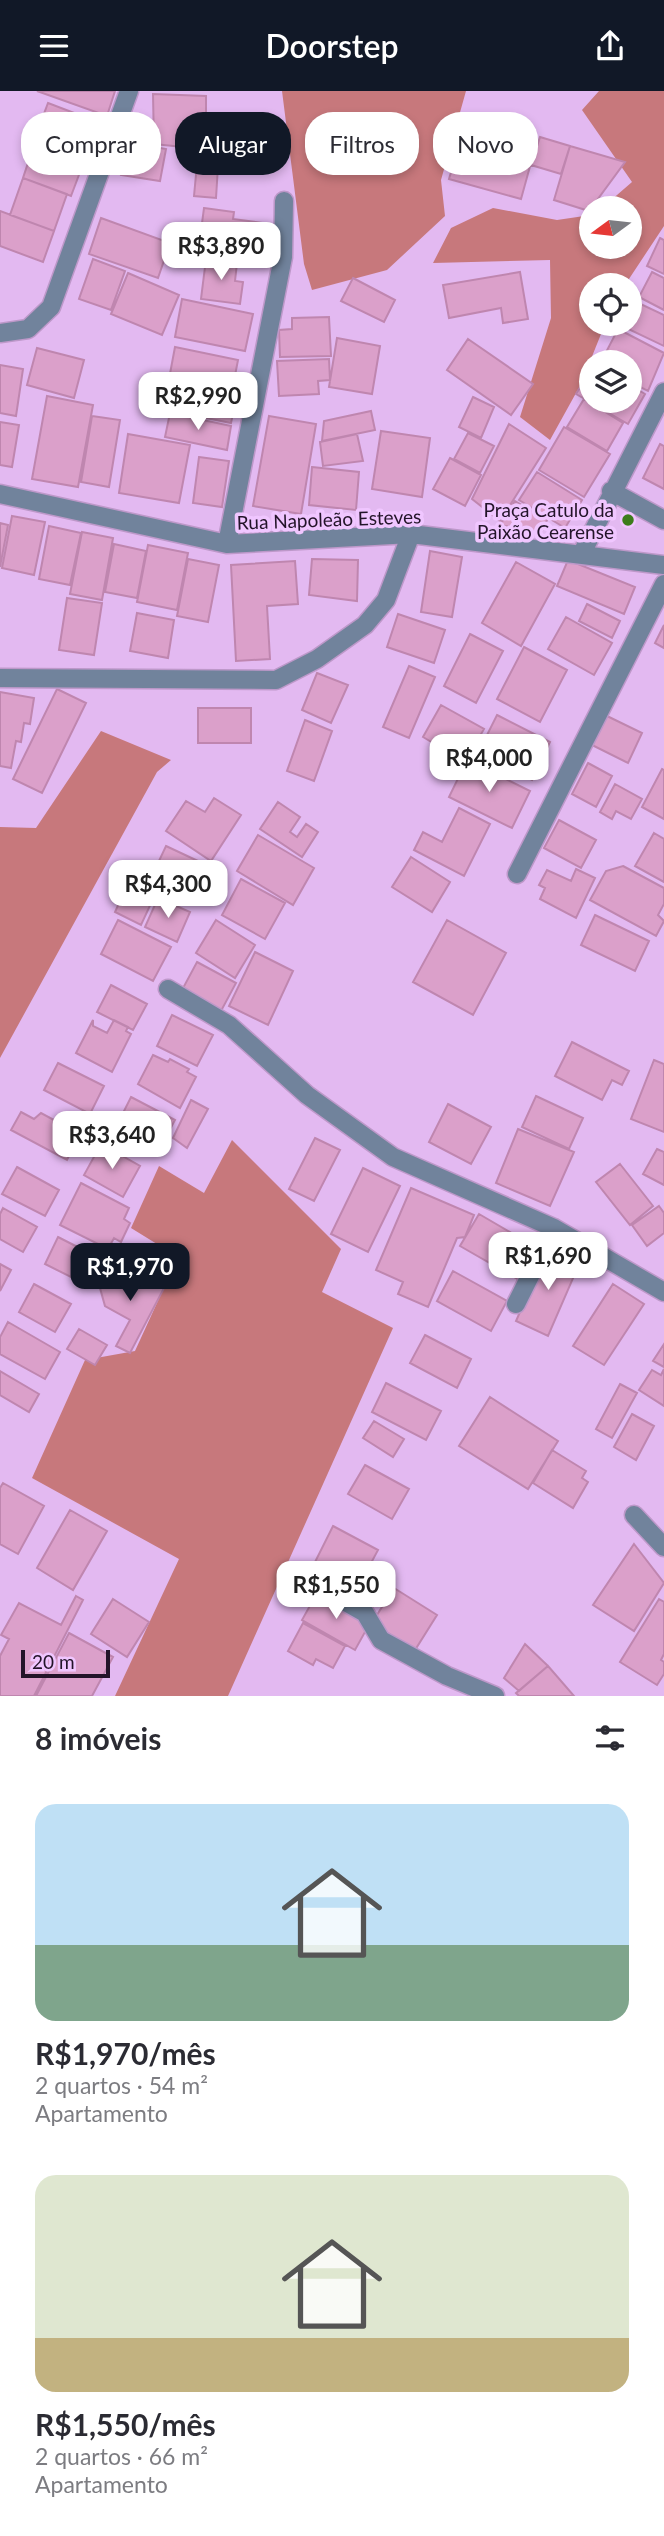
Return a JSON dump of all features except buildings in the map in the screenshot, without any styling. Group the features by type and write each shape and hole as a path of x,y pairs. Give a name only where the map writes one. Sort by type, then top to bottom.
{"street":[{"path":"0,334 29,329 51,307 129,91"},
{"path":"227,544 283,257 285,201"},
{"path":"582,553 611,491 664,392"},
{"path":"611,491 664,520"},
{"name":"Rua Napoleão Esteves","path":"0,494 227,544 411,534 664,565"},
{"path":"0,678 276,680 325,653 365,625 386,600 411,534"},
{"path":"517,874 664,584"},
{"path":"168,989 229,1025 307,1095 393,1157 554,1228 664,1293"},
{"path":"516,1304 554,1228"},
{"path":"634,1515 664,1547"},
{"path":"296,1574 365,1613 381,1640 447,1676 495,1696"}],"shaded area":[{"path":"282,91 466,91 460,112 433,112 433,175 442,175 445,216 387,270 312,290 304,264 291,162 291,112 285,112"},
{"path":"599,91 664,91 664,226 633,273 579,273 579,336 600,336 595,350 579,350 579,388 550,440 520,417 551,318 550,260 433,263 451,228 493,208 557,220 579,217 579,259 642,259 642,196 616,196 632,182 582,110"},
{"path":"101,731 171,760 157,772 0,1058 0,827 36,828"},
{"path":"232,1140 341,1249 322,1292 393,1328 228,1696 115,1696 179,1559 32,1478 85,1360 135,1351 178,1257 131,1228 159,1166 204,1193"}],"place":[{"name":"Praça Catulo da Paixão Cearense","path":"628,520"}]}
